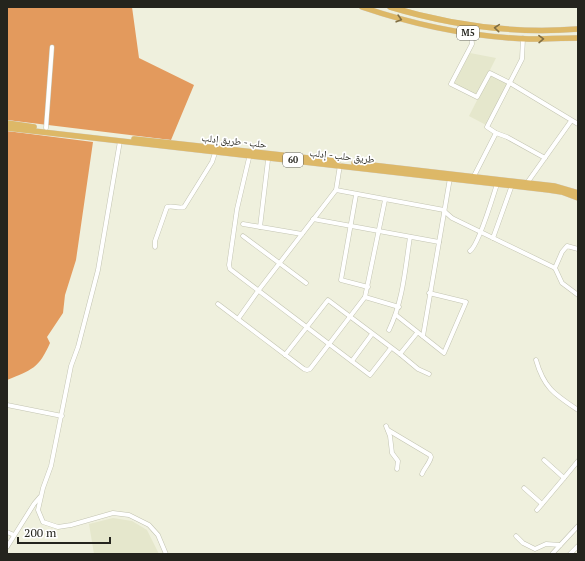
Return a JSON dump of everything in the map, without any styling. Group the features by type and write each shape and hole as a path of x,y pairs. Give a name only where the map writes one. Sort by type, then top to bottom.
{"highway":[{"name":"M5","path":"362,7 404,20 471,33 523,38 578,38"},
{"name":"M5","path":"390,7 410,10 460,23 501,28 536,30 578,29"},
{"name":"60","path":"7,123 120,140"},
{"name":"طريق حلب - إدلب","path":"7,128 341,164 577,193"},
{"name":"60","path":"341,164 474,176 554,186 577,193"}],"street":[{"path":"471,33 472,44 451,84 477,97 490,73 510,83 578,124"},
{"path":"523,38 522,59 487,128 545,158"},
{"path":"46,128 52,47"},
{"path":"527,183 571,121"},
{"path":"474,176 496,133"},
{"path":"120,140 98,270 78,347 71,366 51,466 43,488 38,510 44,522 58,527 71,526 113,513 129,515 149,525 158,535 166,554"},
{"path":"155,247 155,241 167,207 184,207 212,162 216,150"},
{"path":"249,158 237,209 229,265 230,269 370,374 392,348"},
{"path":"260,227 268,160"},
{"path":"238,319 336,190 341,164"},
{"path":"423,336 450,178"},
{"path":"470,251 473,249 480,232 497,184"},
{"path":"493,238 512,185"},
{"path":"336,190 444,210 452,218 555,268 562,283 578,295"},
{"path":"356,194 341,280 368,287"},
{"path":"218,304 285,355 307,370 310,369 365,297 385,200"},
{"path":"313,219 439,242"},
{"path":"244,224 302,234"},
{"path":"243,236 306,282"},
{"path":"389,330 399,307 410,237"},
{"path":"555,268 562,252 567,246 578,249"},
{"path":"396,315 444,353 466,302 430,293"},
{"path":"365,297 399,307"},
{"path":"285,355 328,300 418,369 429,374"},
{"path":"400,354 417,332"},
{"path":"352,361 372,334"},
{"path":"536,360 540,374 549,389 556,396 578,410"},
{"path":"7,405 62,416"},
{"path":"397,469 398,461 392,452 390,436 387,428 432,457 422,474"},
{"path":"544,460 564,478"},
{"path":"537,510 578,462"},
{"path":"524,488 542,504"},
{"path":"7,547 34,504 41,497"},
{"path":"552,554 578,526"},
{"path":"7,532 14,535"},
{"path":"516,536 523,542 536,549 546,544 560,545"},
{"path":"570,554 578,546"}],"shaded area":[{"path":"7,7 132,7 139,58 194,85 171,140 7,120"},
{"path":"470,53 496,58 478,94 476,95 454,84"},
{"path":"490,75 507,84 486,125 469,116"},
{"path":"7,131 93,142 76,260 65,295 63,313 47,337 50,343 38,363 23,374 7,380"},
{"path":"113,518 132,521 147,530 159,554 94,554 89,524"}]}
